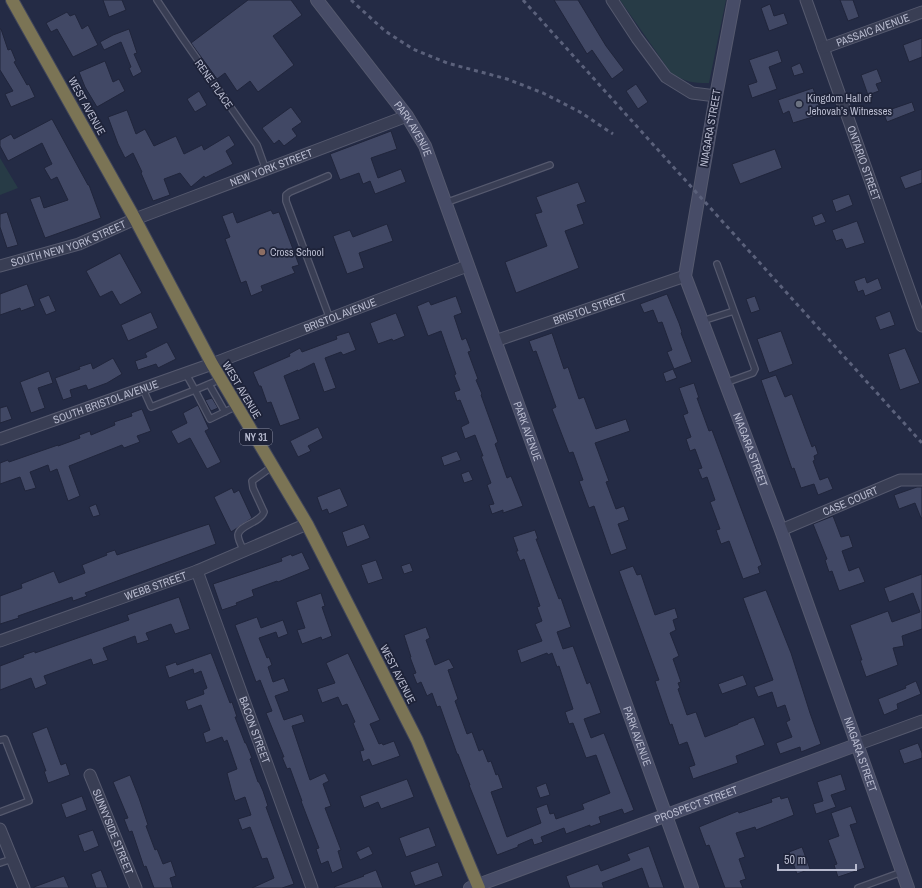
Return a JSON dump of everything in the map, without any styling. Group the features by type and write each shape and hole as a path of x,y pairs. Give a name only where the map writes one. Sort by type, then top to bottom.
{"highway":[{"name":"WEST AVENUE","path":"12,0 136,219 221,380 307,524 417,740 475,887"}],"street":[{"name":"PARK AVENUE","path":"317,0 407,116 425,146 692,888"},
{"name":"NIAGARA STREET","path":"734,0 685,276 781,530 908,888"},
{"name":"ONTARIO STREET","path":"806,0 922,326"},
{"path":"613,1 637,38 666,77 692,93 716,96"},
{"name":"PASSAIC AVENUE","path":"823,48 922,12"},
{"name":"NEW YORK STREET","path":"136,219 407,116"},
{"name":"SOUTH NEW YORK STREET","path":"0,266 79,244 136,219"},
{"name":"BRISTOL AVENUE","path":"212,364 467,266"},
{"name":"BRISTOL STREET","path":"495,341 685,276"},
{"name":"SOUTH BRISTOL AVENUE","path":"0,439 212,364"},
{"name":"CASE COURT","path":"781,530 900,480 922,480"},
{"name":"WEBB STREET","path":"0,641 197,571 307,524"},
{"name":"BACON STREET","path":"197,571 312,888"},
{"name":"PROSPECT STREET","path":"475,887 665,815 922,721"},
{"name":"SUNNYSIDE STREET","path":"90,775 136,888"},
{"path":"0,829 2,841 12,859 24,888"}],"lane":[{"name":"RENE PLACE","path":"157,0 257,145 266,170"},
{"path":"445,203 550,164"},
{"path":"328,176 290,192 286,195 286,201 330,319"},
{"path":"717,264 755,369 752,373 725,383"},
{"path":"702,322 734,311"},
{"path":"186,374 210,419 237,406"},
{"path":"143,389 151,407 221,380"},
{"path":"209,384 225,412"},
{"path":"244,551 238,538 238,534 242,529 262,516 264,512 253,488 252,481 273,466"},
{"path":"0,740 5,739 29,800 0,812"},
{"path":"0,863 12,859"},
{"path":"858,888 902,872"}],"shaded area":[{"path":"620,0 726,0 709,83 689,81 671,73"},
{"path":"0,158 18,188 0,195"}],"building":[{"path":"103,0 122,0 126,10 109,17"},
{"path":"248,0 291,0 302,15 273,36 294,65 258,92 250,81 237,91 225,73 217,79 191,43"},
{"path":"554,0 578,0 606,46 624,70 612,79 592,50 587,54"},
{"path":"840,0 853,0 859,17 848,21"},
{"path":"770,4 774,16 784,13 788,24 769,31 761,8"},
{"path":"67,12 70,16 75,14 82,29 88,25 98,45 73,57 57,29 51,32 46,23"},
{"path":"0,29 8,50 11,49 16,61 14,62 27,85 29,84 35,97 11,107 5,94 13,91 0,70"},
{"path":"129,29 137,53 134,54 142,72 133,77 129,68 131,67 121,42 104,50 100,42"},
{"path":"922,38 922,57 909,62 903,45"},
{"path":"778,50 782,62 769,67 777,89 752,98 748,85 757,82 749,60"},
{"path":"105,61 113,82 119,79 125,91 97,107 85,87 79,72"},
{"path":"800,63 804,73 794,76 791,67"},
{"path":"877,69 882,82 876,84 879,91 868,95 861,75"},
{"path":"636,84 648,102 638,109 626,91"},
{"name":"Kingdom Hall of Jehovah’s Witnesses","path":"813,88 822,114 793,123 789,111 783,114 778,100"},
{"path":"199,91 207,105 195,112 187,99"},
{"path":"912,102 915,111 887,122 883,112"},
{"path":"291,107 302,122 292,129 297,136 284,146 279,140 274,144 262,128"},
{"path":"127,110 136,134 145,129 154,146 176,136 184,154 202,145 204,150 229,135 235,145 226,151 233,164 205,178 204,176 191,187 180,173 164,179 170,195 153,201 133,153 125,158 108,117"},
{"path":"52,119 89,185 101,218 45,238 30,199 40,196 44,208 68,200 57,177 51,180 44,168 52,164 42,143 8,161 0,146 0,140 11,134 14,139"},
{"path":"391,131 397,149 371,158 378,178 401,169 406,182 375,194 370,181 363,184 359,173 340,180 330,154"},
{"path":"775,149 782,168 740,184 732,164"},
{"path":"922,169 922,183 905,189 900,177"},
{"path":"578,182 586,202 577,205 584,224 565,231 579,268 516,293 505,262 547,246 535,214 542,212 536,197"},
{"path":"849,194 853,205 836,212 832,200"},
{"name":"Cross School","path":"271,210 273,214 279,212 299,265 292,267 295,273 261,286 263,291 251,296 246,281 241,283 225,239 230,237 222,216 233,212 237,223"},
{"path":"7,212 18,245 7,248 0,227 0,214"},
{"path":"822,213 826,222 815,226 812,217"},
{"path":"857,221 865,243 846,249 842,239 836,241 832,230"},
{"path":"387,224 393,241 359,253 364,268 347,274 333,236 350,230 353,237"},
{"path":"120,253 142,293 120,305 112,291 100,297 86,271"},
{"path":"865,277 867,283 878,278 882,289 865,296 863,290 858,292 854,281"},
{"path":"27,284 35,306 21,311 20,308 0,315 0,294"},
{"path":"667,294 679,323 681,333 692,362 674,369 667,352 672,350 662,322 658,323 653,310 644,313 640,304"},
{"path":"49,295 56,311 46,315 39,299"},
{"path":"456,296 462,313 454,316 462,340 466,338 471,351 468,352 478,379 476,380 482,394 481,395 498,442 495,444 507,478 511,476 523,506 503,513 503,510 492,514 489,505 494,504 487,485 491,483 475,435 465,439 461,427 469,423 460,400 457,401 454,392 460,390 441,331 428,336 417,306 429,301 431,305"},
{"path":"755,296 760,310 751,313 746,299"},
{"path":"890,311 895,325 880,330 875,317"},
{"path":"151,312 158,328 128,341 121,325"},
{"path":"396,313 405,336 393,341 392,339 378,344 370,323"},
{"path":"781,331 793,364 769,373 757,339"},
{"path":"349,332 356,350 343,355 341,352 325,358 336,388 324,392 314,363 284,376 300,419 280,426 271,402 267,403 261,386 259,386 253,372 290,356 289,354 300,348 302,352 337,339 336,336"},
{"path":"552,333 564,369 568,367 579,399 584,397 596,429 626,419 630,431 595,443 609,481 606,482 616,509 624,506 629,520 618,524 627,549 611,555 594,506 589,508 579,481 583,480 573,452 569,453 552,409 556,407 536,351 533,352 529,341"},
{"path":"167,342 176,359 158,368 156,364 138,370 135,361 147,357 145,353"},
{"path":"905,348 920,383 900,390 888,354"},
{"path":"113,358 122,374 107,383 88,390 86,385 70,390 72,397 63,400 55,378 80,369 79,367 91,363 93,369"},
{"path":"673,369 677,378 666,382 663,373"},
{"path":"49,371 53,383 38,388 45,408 31,413 20,382"},
{"path":"776,375 785,397 792,394 812,447 815,445 818,454 814,456 815,460 813,461 820,480 828,477 833,489 818,495 814,484 801,488 794,468 792,469 761,380"},
{"path":"694,383 699,398 697,398 709,431 712,430 762,565 758,567 760,573 743,579 729,541 721,544 716,530 720,529 710,502 715,500 707,477 702,479 698,469 702,468 695,449 690,451 686,439 691,437 683,415 688,413 679,388"},
{"path":"212,398 218,408 211,411 205,400"},
{"path":"198,405 209,429 205,431 221,462 207,469 190,438 178,444 171,431 187,423 183,413"},
{"path":"7,406 12,419 0,423 0,408"},
{"path":"142,409 151,431 137,436 140,442 124,448 122,445 69,466 80,496 68,501 57,469 50,472 48,465 30,472 36,488 25,491 20,477 0,484 0,463 8,460 9,462 58,446 80,438 79,435 90,431 91,435 115,425 114,422 132,416 131,413"},
{"path":"318,427 323,438 308,446 311,451 298,457 290,441"},
{"path":"457,451 461,460 444,466 441,457"},
{"path":"469,471 473,480 464,483 461,474"},
{"path":"917,487 922,487 922,518 915,503 899,509 894,495"},
{"path":"232,488 234,493 239,490 252,518 231,532 214,497"},
{"path":"340,488 348,506 329,514 327,509 322,511 317,497"},
{"path":"96,504 100,515 93,517 89,507"},
{"path":"833,516 841,537 849,535 853,547 842,551 849,571 859,567 865,582 839,591 832,571 829,572 825,560 827,559 813,524"},
{"path":"209,524 216,544 85,593 87,596 73,601 72,597 0,624 0,596 22,588 21,584 54,571 59,583 85,573 82,565 107,555 106,553 115,550 117,555"},
{"path":"364,524 370,538 347,547 342,532"},
{"path":"535,530 538,539 536,539 559,599 561,598 571,627 557,632 563,649 573,646 587,684 590,682 601,713 584,719 591,738 604,733 634,810 624,814 622,809 599,817 601,823 590,827 590,825 566,834 564,828 541,837 543,842 534,845 532,839 518,845 518,847 497,855 457,754 440,706 437,707 432,693 427,696 421,682 417,684 413,674 416,673 404,635 426,627 430,638 426,640 435,665 449,659 454,668 448,670 458,699 455,701 467,734 472,732 479,751 483,749 488,762 491,761 503,788 491,792 507,837 541,823 536,808 547,804 550,814 554,813 556,819 584,809 582,804 610,793 596,755 586,758 573,723 569,724 565,712 573,709 559,666 557,667 552,653 548,655 547,653 521,663 517,650 542,641 535,624 542,621 537,607 540,606 524,559 520,561 516,551 518,551 513,537"},
{"path":"302,552 310,569 278,582 277,581 252,590 254,596 236,603 237,605 222,610 213,584 282,561 281,558 291,554 292,556"},
{"path":"376,560 383,579 368,584 361,565"},
{"path":"410,563 413,571 404,574 401,566"},
{"path":"633,566 637,575 641,574 655,615 675,608 678,618 673,620 676,630 670,633 679,656 673,659 681,682 678,683 680,688 678,689 687,715 696,712 705,737 754,717 765,745 736,756 738,763 693,779 689,767 695,765 687,742 679,745 672,724 670,725 655,681 659,680 619,571"},
{"path":"922,574 922,629 902,636 904,646 893,648 898,665 866,677 850,625 888,611 892,622 920,612 913,593 889,602 884,588"},
{"path":"766,590 791,653 821,744 801,752 800,747 780,754 776,743 792,737 786,722 790,720 785,705 777,708 772,692 758,697 754,687 773,680 743,598"},
{"path":"321,593 325,606 322,607 332,636 322,640 321,637 302,644 297,630 305,628 296,602"},
{"path":"179,597 190,629 175,634 171,624 146,633 149,640 137,644 135,636 103,648 108,660 93,665 91,659 44,676 47,684 35,689 31,678 0,690 0,666 24,657 23,655 35,651 35,653 129,620 127,615"},
{"path":"257,617 261,628 283,620 288,634 278,638 276,632 259,638 267,658 269,657 272,665 268,667 273,682 284,678 289,691 275,696 284,720 302,714 305,722 292,726 310,780 325,773 329,781 323,784 331,806 325,808 341,850 338,851 343,868 332,873 328,861 321,864 316,849 319,848 290,768 287,769 282,757 284,757 266,713 272,711 260,680 256,682 235,625"},
{"path":"211,653 230,703 232,702 237,717 235,717 252,758 250,759 268,806 266,807 294,884 282,888 252,888 274,878 267,858 262,859 250,827 242,830 238,819 251,815 245,797 235,801 232,792 227,773 237,769 227,740 224,742 222,737 206,743 203,733 210,730 201,705 188,710 185,701 204,694 203,690 207,688 201,671 194,674 193,669 169,678 165,666 176,662 177,665"},
{"path":"348,653 380,720 370,724 379,744 382,743 383,745 394,741 400,756 372,766 369,759 363,762 360,751 364,750 353,723 355,722 347,704 342,706 338,697 322,703 317,689 335,683 326,663"},
{"path":"743,675 747,685 722,694 718,684"},
{"path":"916,681 921,694 897,704 898,709 884,715 878,699 906,688 905,686"},
{"path":"47,727 61,765 66,763 70,775 48,783 44,771 46,771 32,733"},
{"path":"918,743 922,753 922,758 904,764 899,750"},
{"path":"841,774 846,790 831,795 836,807 816,814 813,804 823,801 817,782"},
{"path":"130,775 148,825 146,826 155,850 157,849 163,864 171,861 176,876 170,878 173,888 154,888 146,866 144,867 132,831 129,832 124,819 128,818 113,782"},
{"path":"407,779 414,797 381,809 378,802 364,808 360,796"},
{"path":"546,783 550,795 540,798 536,787"},
{"path":"82,796 87,810 66,818 61,804"},
{"path":"780,796 781,799 788,797 794,815 756,830 755,827 736,833 745,857 739,859 746,879 740,881 743,888 725,888 709,845 706,846 699,827 738,811 739,813 772,802 771,799"},
{"path":"851,806 857,823 850,825 865,868 838,877 834,865 837,864 828,840 839,836 831,813"},
{"path":"429,827 436,846 406,857 399,838"},
{"path":"93,830 99,846 84,852 78,835"},
{"path":"369,846 373,854 360,860 356,852"},
{"path":"649,846 664,888 649,888 642,868 602,883 604,888 570,888 566,876 598,864 601,871 630,860 627,854"},
{"path":"802,847 810,869 797,874 789,852"},
{"path":"438,862 443,876 415,886 410,872"},
{"path":"101,870 108,888 96,888 91,874"},
{"path":"376,870 383,888 334,887 364,876 363,875"},
{"path":"64,876 69,888 34,888 34,887"}],"railway":[{"path":"351,0 385,31 413,49 447,63 507,79 543,93 580,112 613,134"},
{"path":"523,0 922,443"}],"place":[{"name":"Kingdom Hall of Jehovah’s Witnesses","path":"799,104"},
{"name":"Cross School","path":"262,252"}]}
